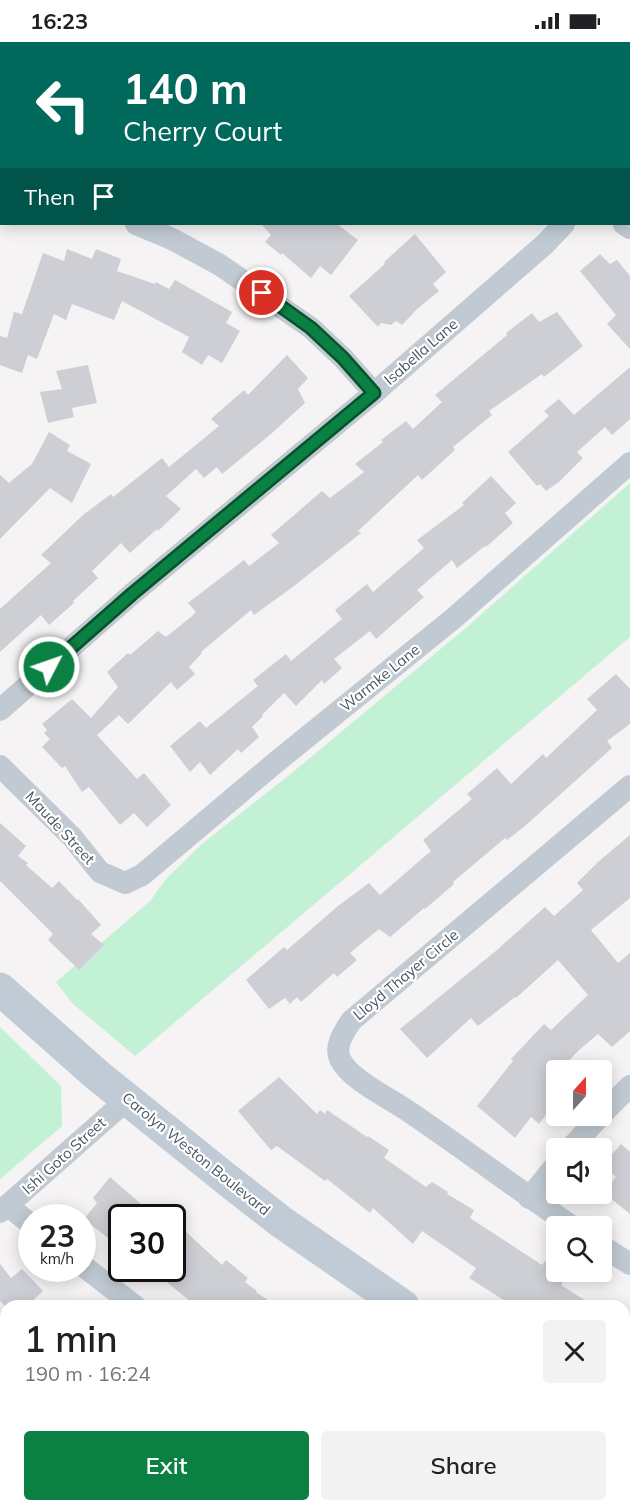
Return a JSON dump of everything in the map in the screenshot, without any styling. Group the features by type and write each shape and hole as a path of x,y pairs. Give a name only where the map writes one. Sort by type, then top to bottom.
{"street":[{"path":"138,225 172,239 220,265 311,328 343,358 374,393"},
{"name":"Isabella Lane","path":"0,710 132,594 374,393 545,244 563,225"},
{"name":"Warmke Lane","path":"124,884 142,875 275,763 454,618 630,464"},
{"name":"Maude Street","path":"0,766 72,837 100,872 124,884"},
{"name":"Lloyd Thayer Circle","path":"557,1216 408,1111 352,1075 341,1062 339,1048 342,1035 351,1021 630,786"},
{"name":"Carolyn Weston Boulevard","path":"0,989 97,1075 280,1221 394,1300"},
{"path":"612,1104 630,1086"},
{"name":"Ishi Goto Street","path":"4,1209 128,1099"},
{"path":"580,1138 591,1126"},
{"path":"529,1197 546,1177"},
{"path":"4,1209 18,1217"},
{"path":"612,1252 630,1264"},
{"path":"96,1276 127,1300"}],"green space":[{"path":"630,483 630,637 135,1056 72,1003 56,982 150,901 166,879 203,843 293,772 467,627"},
{"path":"0,1027 61,1086 62,1126 0,1179"}],"building":[{"path":"262,225 338,225 358,240 331,275 320,266 311,278 282,253 281,255 265,242 271,235"},
{"path":"415,234 446,272 433,284 439,291 402,325 396,321 391,325 381,323 378,327 349,296"},
{"path":"67,249 92,259 96,249 121,259 117,271 155,284 156,282 169,289 175,280 232,312 226,323 240,331 222,363 208,355 202,365 182,352 189,337 122,301 114,320 72,304 66,320 54,314 37,359 28,355 22,373 0,365 0,336 7,338 14,312 22,314 43,253 64,261"},
{"path":"600,254 610,264 617,260 630,276 630,349 607,324 616,315 580,271"},
{"path":"557,312 583,346 544,377 542,374 489,411 492,415 453,447 455,450 422,480 418,475 358,531 361,533 254,615 251,610 201,652 189,667 195,674 177,690 171,682 128,724 119,715 97,735 137,779 144,773 171,805 147,827 134,813 120,825 89,787 82,792 65,766 62,768 42,747 50,739 44,733 47,730 42,724 72,699 91,718 118,687 107,672 128,653 130,655 158,631 166,637 191,617 196,612 188,603 244,560 249,566 279,543 271,535 322,491 330,498 364,472 355,464 406,421 413,429 442,402 435,395 507,335 506,333 532,313 539,322"},
{"path":"287,355 308,378 298,389 305,403 222,474 217,467 204,478 196,469 166,496 181,509 158,531 157,529 130,553 121,543 92,571 98,578 73,601 74,603 49,625 41,615 0,652 0,609 51,563 41,555 83,515 111,494 113,497 162,458 169,467 219,426 211,419 244,390 248,395"},
{"path":"88,365 97,403 72,408 74,417 48,423 40,392 62,389 56,371"},
{"path":"630,367 630,419 612,435 605,427 577,452 583,458 559,482 546,491 540,484 537,486 508,452 549,416 544,411 559,399 574,415"},
{"path":"49,432 70,445 67,451 91,464 72,503 50,488 0,539 0,475 9,483 32,464"},
{"path":"491,476 516,503 505,513 513,523 457,568 452,560 417,590 424,597 376,639 370,631 334,659 342,668 324,684 322,680 296,706 284,693 252,727 259,737 241,753 238,749 210,775 200,762 190,772 170,746 200,721 206,728 258,686 253,680 286,654 291,661 342,619 335,610 367,584 373,592 424,548 417,540 464,505 462,503"},
{"path":"616,674 630,689 630,724 607,741 612,748 525,826 507,840 505,838 390,937 379,929 350,953 357,960 337,977 334,973 301,1002 297,997 290,1004 285,998 269,1009 246,980 284,947 287,950 338,906 369,883 380,895 431,851 423,840 472,799 467,794 497,768 511,784 543,754 546,758 597,710 587,699"},
{"path":"0,823 26,846 18,856 28,863 26,865 52,888 59,881 101,925 91,934 104,945 79,970 48,940 53,934 0,881"},
{"path":"630,835 630,898 591,930 618,963 630,953 630,1031 612,1047 598,1034 569,1060 546,1060 546,1115 539,1124 531,1117 515,1138 477,1106 513,1061 511,1059 544,1024 551,1030 588,995 558,960 516,998 478,1026 471,1018 427,1058 400,1029 497,950 545,907 554,916 583,890 577,883"},
{"path":"279,1077 317,1114 320,1110 325,1114 327,1110 368,1136 389,1150 384,1158 426,1187 432,1182 474,1210 470,1218 542,1265 546,1260 546,1282 563,1282 561,1285 585,1300 504,1300 469,1278 476,1268 422,1231 413,1244 373,1208 370,1213 327,1179 325,1181 277,1146 271,1150 238,1111"},
{"path":"621,1144 630,1152 630,1214 612,1199 612,1182 616,1177 612,1173 612,1154"},
{"path":"110,1177 141,1204 108,1204 108,1238 96,1228 97,1203 93,1198"},
{"path":"186,1232 222,1265 226,1260 248,1278 245,1282 268,1300 189,1300 167,1282 186,1282"},
{"path":"0,1264 11,1278 18,1272 18,1282 34,1282 43,1291 33,1300 0,1300"}],"route":[{"path":"49,667 132,594 374,393 343,358 311,328 262,293"}]}
